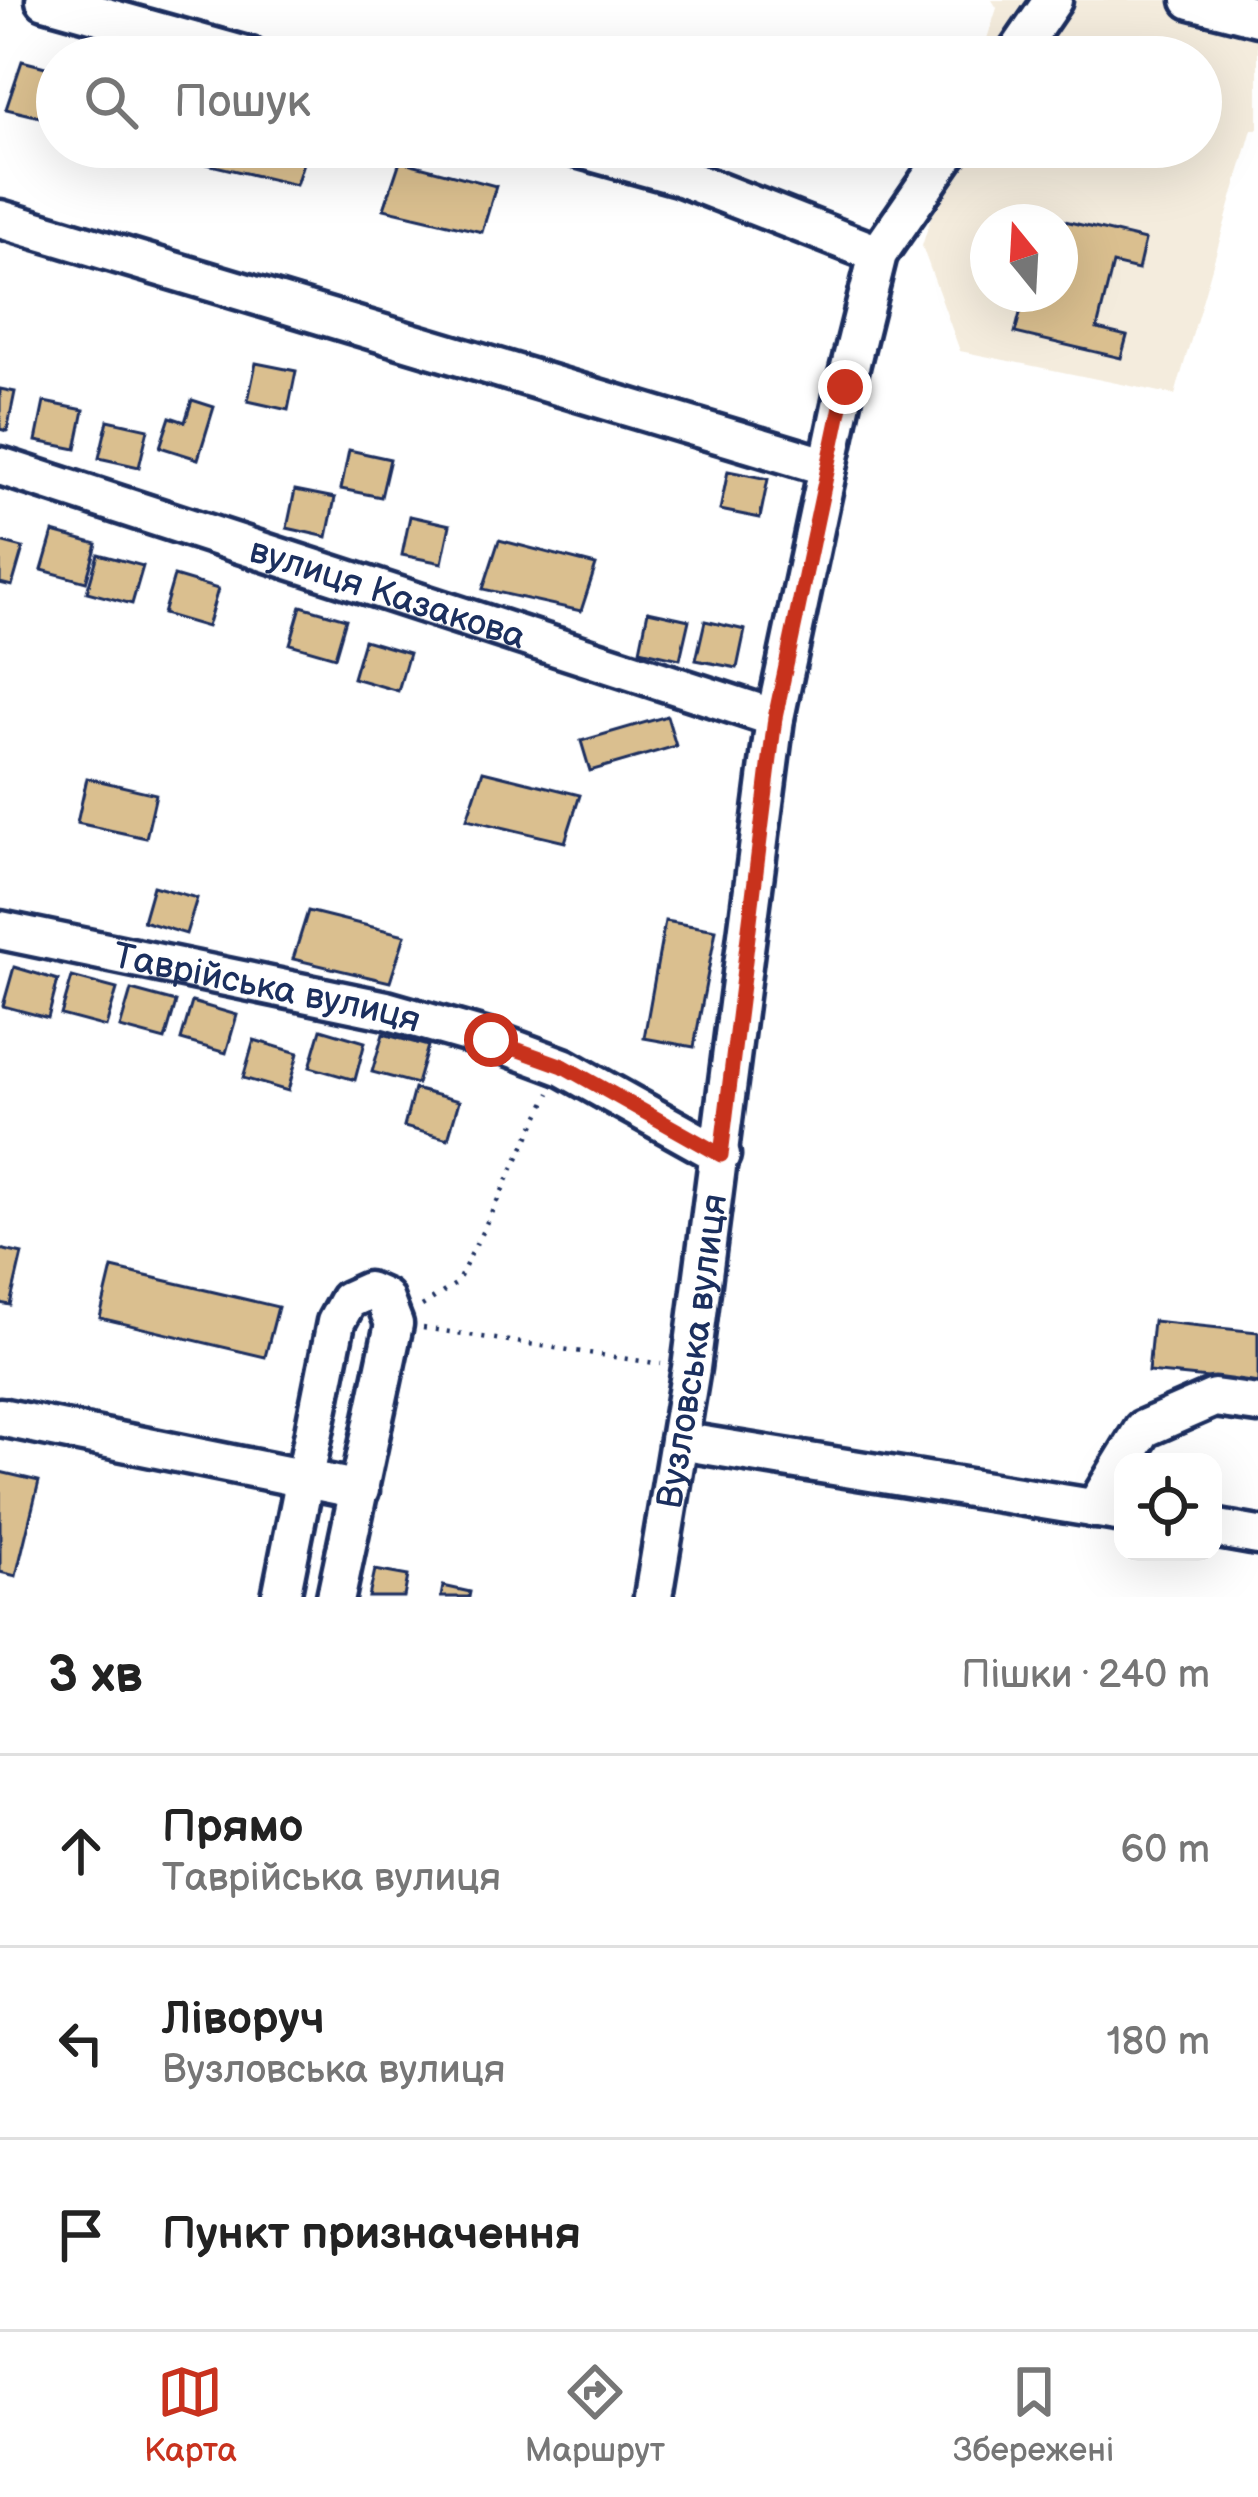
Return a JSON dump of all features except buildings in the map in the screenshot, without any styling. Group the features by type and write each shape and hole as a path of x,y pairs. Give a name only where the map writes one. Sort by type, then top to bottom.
{"street":[{"path":"45,0 174,36"},
{"path":"1028,36 1053,0"},
{"path":"1191,0 1258,17"},
{"path":"649,168 878,254 937,168"},
{"path":"0,219 828,466"},
{"name":"Вузловська вулиця","path":"652,1597 721,1155 775,718 878,254"},
{"name":"вулиця Казакова","path":"0,466 775,718"},
{"name":"Таврійська вулиця","path":"0,930 386,1010 491,1040 563,1066 721,1155"},
{"path":"281,1597 335,1322 348,1300 368,1292 384,1298 394,1324 336,1597"},
{"path":"679,1441 1108,1511 1143,1429 1214,1398 1258,1404"},
{"path":"0,1417 359,1490"},
{"path":"1222,1530 1258,1536"}],"path":[{"path":"394,1324 457,1282 563,1066"},
{"path":"394,1324 691,1368"}],"shaded area":[{"path":"992,0 1258,0 1258,129 1252,129 1175,395 960,351 922,246 946,168 1222,168 1222,36 988,36 997,8"}],"route":[{"path":"491,1040 563,1066 721,1155 775,718 845,387"}]}
